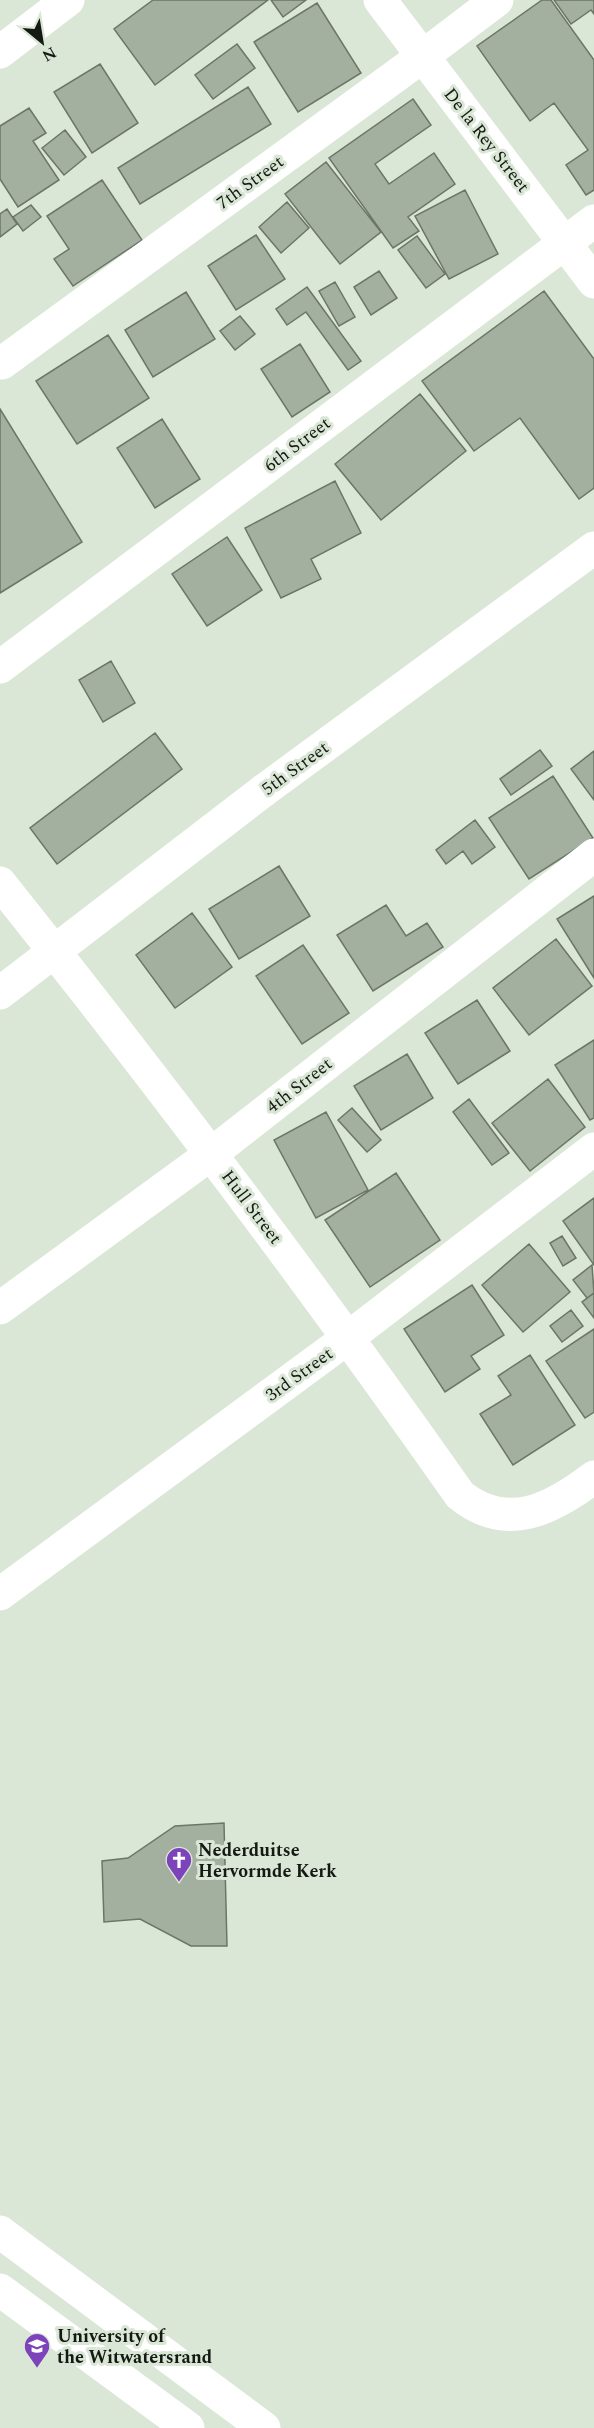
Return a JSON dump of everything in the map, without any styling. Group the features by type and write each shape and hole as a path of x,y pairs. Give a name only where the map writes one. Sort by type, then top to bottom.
{"street":[{"path":"0,52 68,0"},
{"name":"De la Rey Street","path":"380,0 566,242 594,282"},
{"name":"7th Street","path":"3,363 423,57 497,0"},
{"name":"6th Street","path":"0,667 594,221"},
{"name":"5th Street","path":"0,993 263,791 594,548"},
{"name":"4th Street","path":"0,1308 211,1154 594,855"},
{"name":"Hull Street","path":"0,883 55,951 349,1337 460,1495 487,1511 510,1516 529,1513 549,1504 594,1477"},
{"name":"3rd Street","path":"0,1594 349,1337 594,1149"},
{"path":"0,2232 264,2428"},
{"path":"0,2290 188,2428"}],"building":[{"path":"153,0 268,0 155,85 114,29"},
{"path":"271,0 306,0 283,17"},
{"path":"542,0 551,0 594,60 594,190 586,195 566,165 588,150 554,103 530,121 477,46"},
{"path":"554,0 594,0 594,14 591,10 571,24"},
{"path":"317,3 361,73 298,112 254,42"},
{"path":"237,44 255,68 213,99 195,75"},
{"path":"100,64 138,123 92,153 54,92"},
{"path":"248,87 271,124 140,204 118,168"},
{"path":"413,99 431,125 375,164 389,184 434,153 455,184 408,217 419,231 393,248 329,158"},
{"path":"29,108 46,133 33,141 59,180 18,207 0,179 0,126"},
{"path":"65,130 86,157 64,175 42,148"},
{"path":"326,162 381,232 340,264 285,194"},
{"path":"102,180 142,240 73,286 54,259 69,249 47,216"},
{"path":"465,190 498,254 449,279 415,216"},
{"path":"287,202 309,228 281,253 259,227"},
{"path":"31,205 41,217 23,231 13,217"},
{"path":"7,209 17,224 0,237 0,214"},
{"path":"256,235 285,279 236,310 208,266"},
{"path":"417,236 445,274 426,288 398,250"},
{"path":"379,271 397,298 371,315 354,287"},
{"path":"335,282 355,317 339,326 319,291"},
{"path":"307,287 361,361 348,370 306,312 287,325 276,309"},
{"path":"544,291 594,359 594,488 579,499 520,418 474,451 422,381"},
{"path":"186,292 215,339 153,377 125,330"},
{"path":"240,316 255,334 235,350 220,331"},
{"path":"108,335 149,398 77,444 36,381"},
{"path":"300,344 330,392 292,417 261,369"},
{"path":"420,394 466,451 381,520 335,464"},
{"path":"0,409 82,542 0,593"},
{"path":"162,419 200,479 155,508 117,448"},
{"path":"335,481 361,533 311,559 321,579 281,598 245,528"},
{"path":"227,537 262,590 207,626 172,574"},
{"path":"111,661 135,703 103,722 79,680"},
{"path":"155,733 182,769 57,864 30,828"},
{"path":"540,750 552,766 511,795 500,779"},
{"path":"594,751 594,800 571,769"},
{"path":"553,776 593,838 529,879 489,818"},
{"path":"475,820 495,847 472,864 463,851 446,864 436,850"},
{"path":"279,866 310,916 239,959 209,909"},
{"path":"594,896 594,978 557,919"},
{"path":"386,905 406,936 427,923 443,947 373,991 337,935"},
{"path":"192,913 232,967 175,1008 136,955"},
{"path":"556,939 592,986 529,1035 493,988"},
{"path":"303,945 349,1013 302,1044 256,976"},
{"path":"477,1000 510,1051 458,1084 425,1033"},
{"path":"594,1040 594,1118 590,1120 555,1065"},
{"path":"407,1054 433,1098 381,1130 354,1086"},
{"path":"548,1079 585,1127 530,1171 492,1123"},
{"path":"469,1099 509,1153 492,1165 453,1112"},
{"path":"352,1108 381,1140 367,1152 338,1120"},
{"path":"326,1112 368,1190 316,1218 274,1140"},
{"path":"396,1173 440,1240 370,1287 325,1220"},
{"path":"594,1198 594,1265 563,1221"},
{"path":"562,1236 576,1258 563,1266 550,1243"},
{"path":"529,1244 570,1292 523,1332 482,1285"},
{"path":"592,1265 594,1293 587,1298 573,1280"},
{"path":"472,1285 504,1335 471,1356 480,1369 445,1392 404,1329"},
{"path":"594,1293 594,1318 582,1302"},
{"path":"571,1310 583,1326 562,1342 550,1326"},
{"path":"594,1329 594,1412 585,1418 546,1361"},
{"path":"530,1355 575,1425 513,1465 480,1414 511,1395 498,1376"},
{"path":"224,1823 227,1946 191,1946 140,1919 104,1922 102,1861 128,1858 175,1826"}],"place":[{"name":"Nederduitse Hervormde Kerk","path":"179,1883"},
{"name":"University of the Witwatersrand","path":"37,2369"}]}
